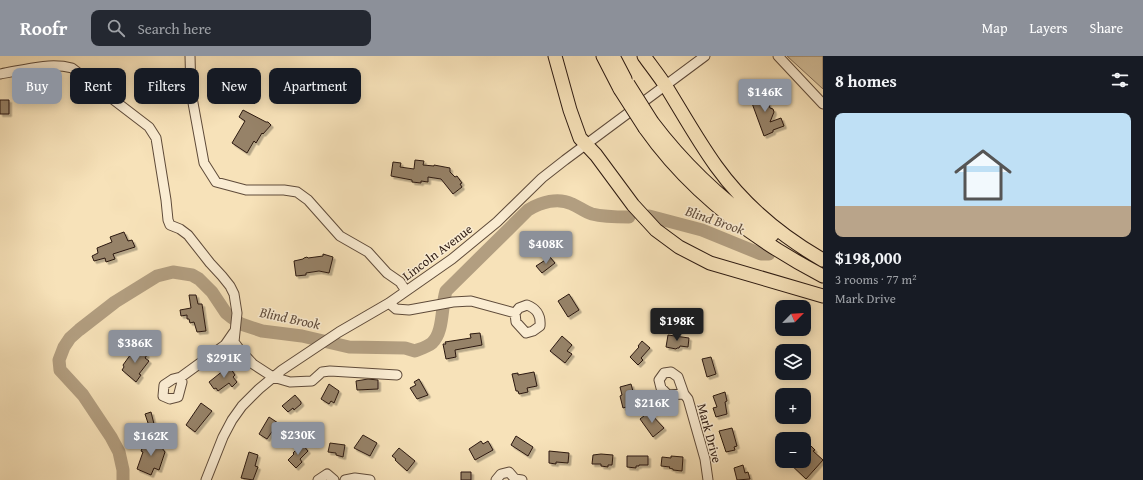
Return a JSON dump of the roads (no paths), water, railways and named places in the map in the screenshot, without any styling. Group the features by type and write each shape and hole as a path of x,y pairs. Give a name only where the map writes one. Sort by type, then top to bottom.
{"highway":[{"path":"555,56 562,86 576,131 585,145 596,155 625,196 642,216 661,234 686,252 710,263 823,296"},
{"path":"603,56 672,161 700,190 750,231 783,254 821,271"},
{"path":"613,56 624,87"},
{"path":"644,56 665,86 706,152 732,187 770,224 823,260"},
{"path":"649,125 712,189 742,214 821,271"}],"street":[{"path":"190,56 191,92 204,163 216,182 246,190 284,190 297,192 308,200 340,236 368,252 387,273 400,282 406,291"},
{"name":"Lincoln Avenue","path":"206,480 223,437 232,420 242,406 258,389 339,332 388,303 452,259 497,222 542,178 706,56"},
{"path":"778,56 823,104"},
{"path":"0,74 50,66 65,66 72,68 149,128 156,138 170,225 180,229 188,235 230,286 234,294 237,312 234,342 253,364 274,377 290,382 312,381 322,372 330,371 397,375"},
{"path":"388,303 396,309 409,310 453,302 471,301 515,313"},
{"path":"181,377 225,345 235,331"},
{"name":"Mark Drive","path":"684,394 688,399 705,459 708,480"},
{"path":"496,480 501,474 509,472 515,478 522,480"},
{"path":"318,480 327,474 334,480"},
{"path":"345,480 355,478 370,480"}],"waterway":[{"name":"Blind Brook","path":"123,480 123,470 119,452 111,437 83,395 60,370 59,360 64,347 70,338 79,330 115,302 157,276 173,272 192,275 199,279 212,292 226,313 241,324 262,331 302,336 349,347 405,348 415,351 424,348 432,343 436,338 439,332 446,291 528,210 550,201 561,201 572,204 592,214 629,217"},
{"name":"Blind Brook","path":"649,216 702,230 761,254 769,254"}]}
